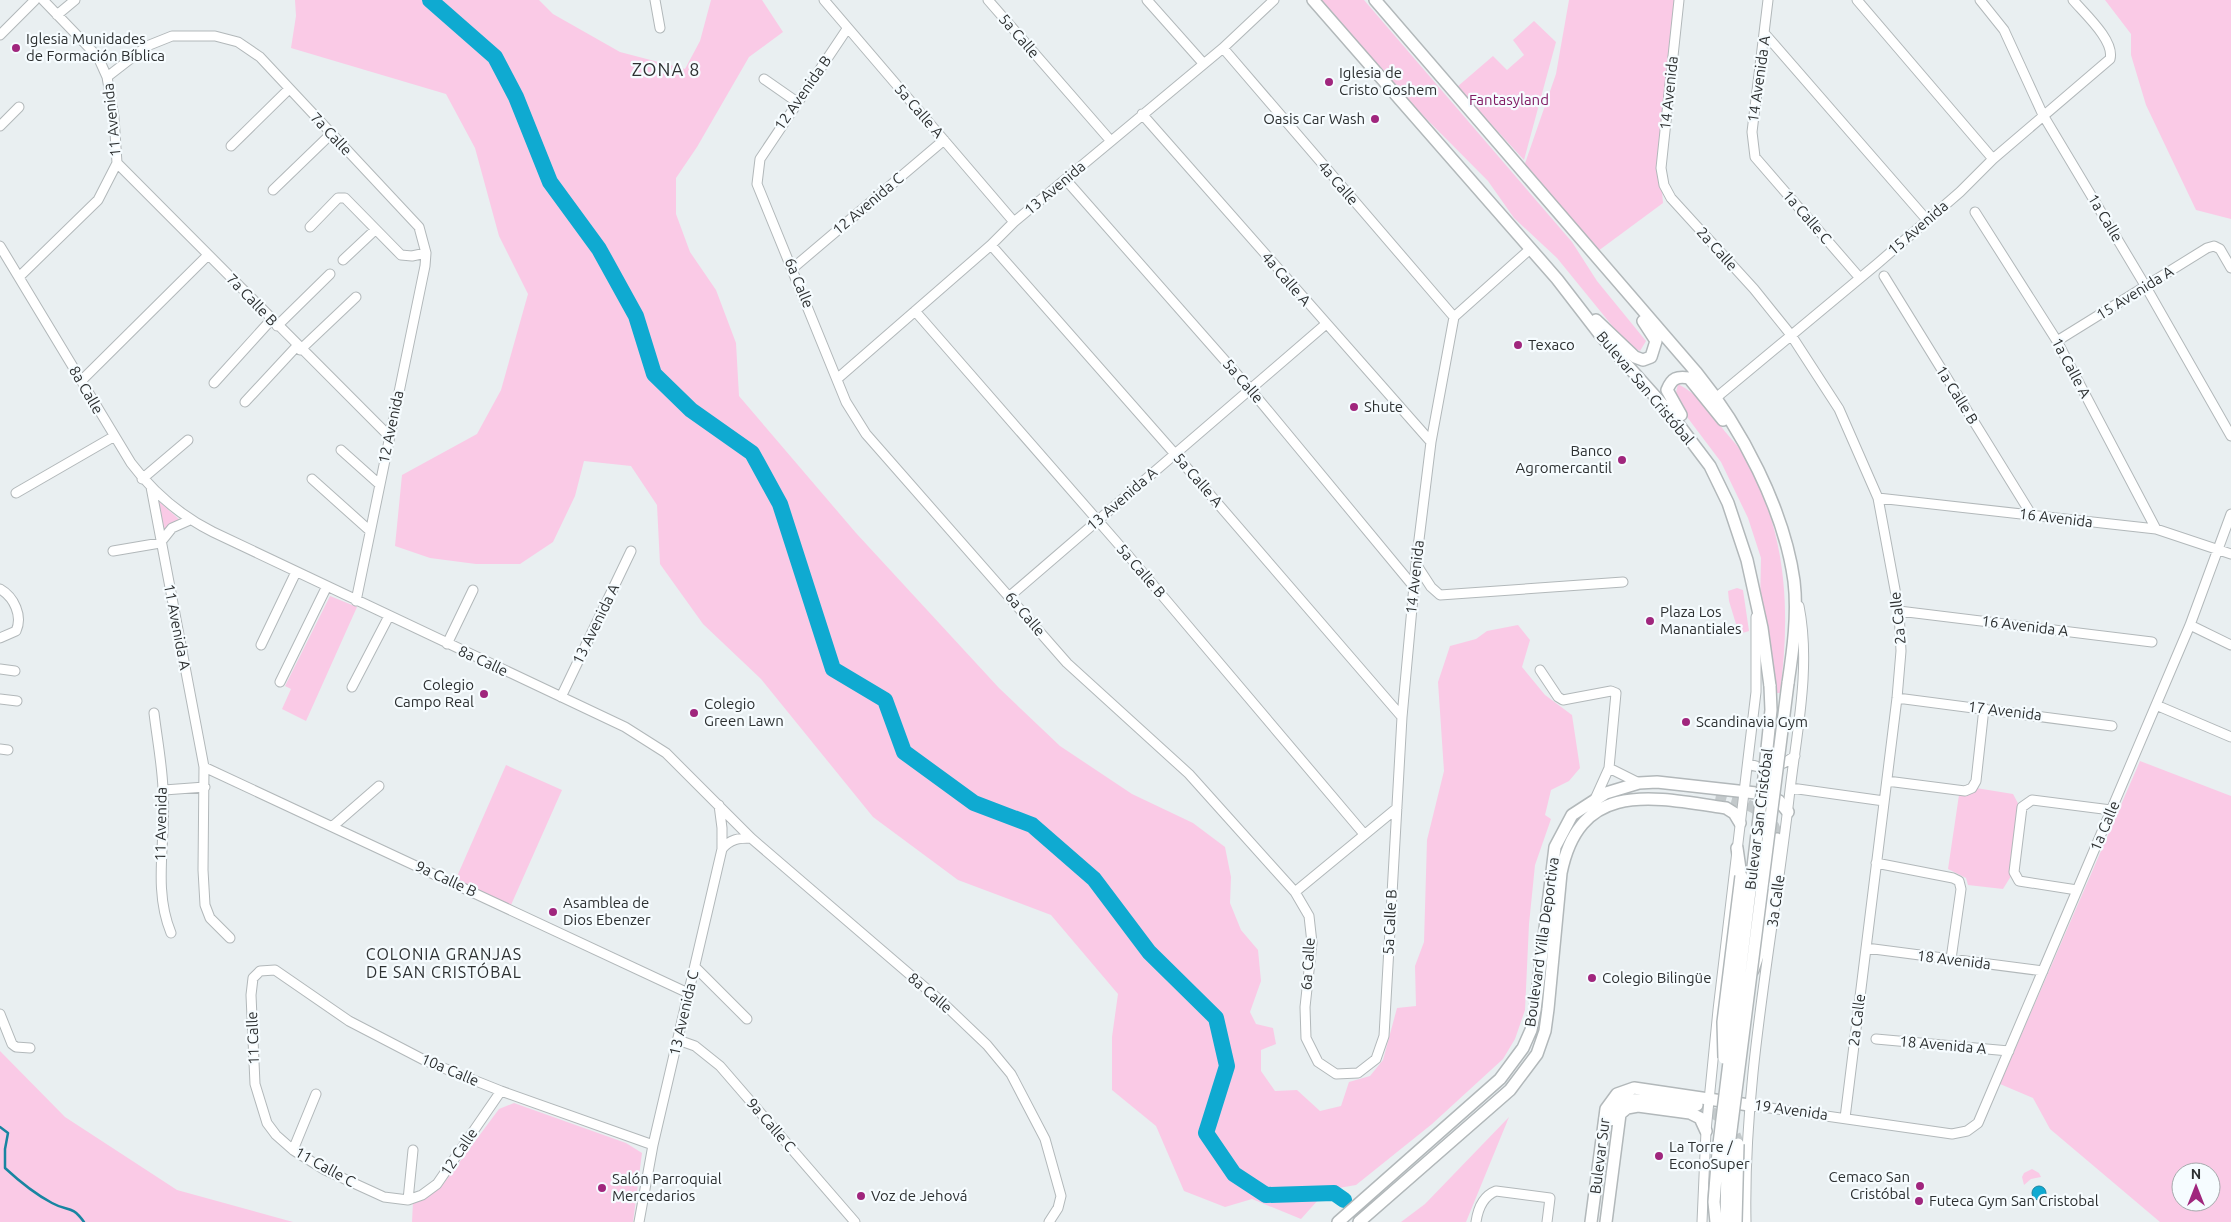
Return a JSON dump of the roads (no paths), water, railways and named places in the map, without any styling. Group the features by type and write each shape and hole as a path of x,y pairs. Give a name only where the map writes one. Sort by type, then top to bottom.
{"main road":[{"name":"Bulevar San Cristóbal","path":"1313,0 1529,250 1557,279 1601,336 1670,413 1710,466 1728,502 1742,541 1762,628 1770,686 1771,710 1726,1077 1715,1192 1716,1222"},
{"name":"Bulevar San Cristóbal","path":"1375,0 1717,397 1747,448 1766,490 1786,548 1794,581 1794,626 1727,1162 1726,1222"},
{"path":"1557,279 1634,357 1643,360 1651,358 1656,341 1651,331 1609,280 1578,237"},
{"path":"1710,466 1703,448 1669,397 1667,390 1675,377 1689,378 1747,448"},
{"name":"Boulevard Villa Deportiva","path":"1359,1222 1510,1090 1537,1054 1545,1030 1548,1009 1555,847 1572,815 1595,799 1633,784 1657,782 1745,791 1779,801 1788,812"},
{"path":"1633,784 1716,795"},
{"name":"Boulevard Villa Deportiva","path":"1338,1222 1500,1079 1523,1048 1531,1030 1552,909 1565,855 1573,836 1584,821 1611,805 1632,799 1658,798 1726,808 1734,813 1740,823"},
{"path":"1750,976 1757,962 1766,932 1777,839"},
{"path":"1726,1077 1722,1043 1723,1022 1741,876 1737,848"},
{"name":"19 Avenida","path":"1616,1094 1634,1088 1749,1104"},
{"name":"Bulevar Sur","path":"1591,1222 1603,1136 1603,1121 1606,1109 1616,1094"},
{"path":"1603,1136 1616,1108 1627,1099 1697,1105"},
{"name":"Bulevar Sur","path":"1606,1222 1620,1114 1627,1108 1638,1106 1690,1113 1700,1118 1706,1131"},
{"path":"1736,1222 1738,1144"}],"street":[{"path":"0,34 36,0"},
{"path":"43,0 98,58 107,77"},
{"path":"58,15 76,0"},
{"path":"655,0 660,28"},
{"name":"5a Calle A","path":"824,0 1014,222"},
{"name":"5a Calle","path":"988,0 1110,140"},
{"path":"1147,0 1203,63"},
{"name":"13 Avenida","path":"837,379 991,245 1014,222 1066,180 1110,140 1223,48 1274,0"},
{"name":"14 Avenida","path":"1664,185 1661,168 1679,0"},
{"name":"14 Avenida A","path":"1755,157 1752,132 1768,0"},
{"path":"1857,0 1993,159"},
{"name":"1a Calle","path":"1980,0 2004,30 2043,115 2146,287 2231,436"},
{"name":"15 Avenida","path":"1717,397 1960,192 1993,159 2110,59 2112,52 2109,43 2073,0"},
{"name":"12 Avenida B","path":"760,159 848,29"},
{"path":"1765,34 1927,220"},
{"name":"11 Avenida","path":"19,277 98,200 117,163 114,117 107,77 146,46 172,36 215,36"},
{"name":"7a Calle","path":"215,36 238,42 260,58 419,227 426,253"},
{"name":"4a Calle","path":"1223,48 1454,318"},
{"path":"764,79 797,102"},
{"path":"231,146 289,89"},
{"path":"0,126 19,107"},
{"name":"4a Calle A","path":"1142,114 1432,442"},
{"path":"273,190 332,134"},
{"name":"12 Avenida C","path":"793,268 944,140"},
{"name":"1a Calle C","path":"1755,157 1859,277"},
{"name":"6a Calle","path":"760,159 757,184 793,268 846,402 866,434 1010,596 1067,664 1189,774 1295,892 1309,916 1312,943 1305,1007 1306,1038"},
{"name":"7a Calle B","path":"117,163 126,170 298,348 389,436"},
{"name":"5a Calle","path":"1066,180 1250,389 1414,587"},
{"name":"2a Calle","path":"1664,185 1671,198 1754,289 1791,335 1839,410 1878,498 1899,611 1901,651 1897,698 1845,1118"},
{"path":"310,228 338,198 342,197 400,255 412,256 426,253"},
{"name":"1a Calle A","path":"1975,212 2057,342 2156,529"},
{"path":"344,260 375,230"},
{"name":"5a Calle A","path":"991,245 1175,454 1402,717"},
{"name":"8a Calle","path":"0,246 81,381 109,439 142,479 190,520 356,601 625,727 666,753 751,838 936,997 987,1046 1011,1074 1045,1139 1061,1196 1058,1208 1049,1222"},
{"name":"15 Avenida A","path":"2057,342 2207,248 2214,246 2220,249 2231,268"},
{"path":"1454,318 1529,250"},
{"name":"12 Avenida","path":"356,601 426,253"},
{"path":"81,381 208,255"},
{"path":"214,383 274,323 330,274"},
{"name":"1a Calle B","path":"1884,276 2031,514"},
{"path":"244,402 298,348 356,297"},
{"name":"5a Calle B","path":"915,311 1098,521 1364,834"},
{"name":"14 Avenida","path":"1397,808 1402,717 1416,564 1432,442 1454,318"},
{"name":"13 Avenida A","path":"1010,596 1326,324"},
{"path":"16,493 109,439"},
{"path":"142,479 188,440"},
{"path":"341,450 379,484"},
{"path":"312,478 370,531"},
{"name":"11 Avenida A","path":"151,487 160,543 204,767"},
{"name":"16 Avenida","path":"1878,498 2156,529 2231,554"},
{"name":"1a Calle","path":"1967,1131 1978,1123 2009,1051 2190,625 2231,514"},
{"path":"113,551 160,543 172,528 190,520"},
{"name":"13 Avenida A","path":"561,698 631,552"},
{"path":"1416,564 1431,587 1440,595 1623,582"},
{"path":"261,644 296,572"},
{"name":"3a Calle","path":"1746,1222 1749,1104 1791,788 1804,654 1802,624 1794,581"},
{"path":"280,682 327,586"},
{"path":"0,589 10,597 19,619 16,631 0,638"},
{"path":"447,644 473,590"},
{"path":"1746,1206 1738,1215 1702,1219 1706,1131 1718,1010 1740,823 1749,764 1756,692 1756,607"},
{"name":"16 Avenida A","path":"1899,611 2152,642"},
{"path":"352,687 389,616"},
{"path":"2190,625 2231,645"},
{"path":"0,669 16,671"},
{"path":"1540,670 1558,697 1563,700 1611,691 1616,693 1609,768 1595,799"},
{"name":"17 Avenida","path":"1897,698 2112,726"},
{"path":"0,699 17,701"},
{"path":"2156,705 2231,737"},
{"path":"1887,780 1966,791 1972,788 1976,781 1984,708"},
{"name":"11 Avenida","path":"154,713 164,790 161,886 164,915 171,933"},
{"path":"1749,764 1758,768 1777,767 1794,756"},
{"path":"204,767 203,870 205,905 210,918 230,938"},
{"name":"9a Calle B","path":"204,767 688,994"},
{"path":"1609,768 1633,784"},
{"path":"333,826 379,786"},
{"path":"164,790 205,787"},
{"path":"1791,788 1884,801"},
{"path":"2077,890 2019,881 2015,877 2022,807 2026,802 2032,800 2112,810"},
{"name":"13 Avenida C","path":"639,1222 652,1145 722,849 719,805"},
{"path":"1295,892 1397,808"},
{"name":"5a Calle B","path":"1306,1038 1318,1062 1336,1074 1358,1073 1376,1059 1384,1036 1397,808"},
{"path":"722,849 727,842 738,838 751,838"},
{"path":"1876,863 1953,878 1959,881 1961,889 1951,959"},
{"name":"18 Avenida","path":"1866,948 2042,971"},
{"path":"695,966 748,1019"},
{"name":"10a Calle","path":"260,971 275,970 349,1021 426,1061 501,1091 652,1145"},
{"name":"11 Calle","path":"260,971 253,978 251,995 255,1084 260,1107"},
{"path":"1718,1010 1726,1017 1740,1019 1756,1012 1762,1005"},
{"path":"0,1014 12,1044 16,1047 30,1048"},
{"name":"18 Avenida A","path":"1876,1039 2009,1051"},
{"name":"9a Calle C","path":"678,1040 695,1046 720,1066 855,1222"},
{"name":"12 Calle","path":"408,1200 430,1192 437,1184 501,1091"},
{"path":"293,1150 316,1094"},
{"name":"19 Avenida","path":"1749,1104 1952,1134 1967,1131"},
{"name":"11 Calle C","path":"260,1107 267,1124 293,1150 325,1170 384,1198 408,1200"},
{"path":"408,1200 413,1150"},
{"path":"1476,1222 1478,1210 1485,1198 1496,1191 1550,1198 1547,1222"}],"water":[{"path":"2036,1186 2042,1186 2046,1193 2042,1200 2036,1200 2032,1196 2032,1190"}],"waterway":[{"path":"430,0 495,57 516,97 550,182 599,249 636,316 654,374 691,410 752,453 780,504 833,669 885,700 904,752 974,803 1032,825 1094,879 1149,952 1216,1018 1227,1066 1206,1133 1234,1174 1266,1195 1334,1193 1344,1200"},
{"path":"0,1127 8,1133 5,1149 5,1168 33,1191 57,1206 72,1210 84,1222"}],"tunnel":[{"path":"1716,795 1735,800 1764,814 1771,821 1777,839"},
{"path":"1697,1105 1723,1120 1733,1130 1738,1144"}],"place":[{"name":"Iglesia Munidades de Formación Bíblica","path":"16,48"},
{"name":"Iglesia de Cristo Goshem","path":"1329,82"},
{"name":"Oasis Car Wash","path":"1375,119"},
{"name":"Texaco","path":"1518,345"},
{"name":"Shute","path":"1354,407"},
{"name":"Banco Agromercantil","path":"1622,460"},
{"name":"Plaza Los Manantiales","path":"1650,621"},
{"name":"Colegio Campo Real","path":"484,694"},
{"name":"Colegio Green Lawn","path":"694,713"},
{"name":"Scandinavia Gym","path":"1686,722"},
{"name":"Asamblea de Dios Ebenzer","path":"553,912"},
{"name":"Colegio Bilingüe","path":"1592,978"},
{"name":"La Torre / EconoSuper","path":"1659,1156"},
{"name":"Cemaco San Cristóbal","path":"1920,1186"},
{"name":"Salón Parroquial Mercedarios","path":"602,1188"},
{"name":"Voz de Jehová","path":"861,1196"},
{"name":"Futeca Gym San Cristobal","path":"1919,1201"}],"district":[{"name":"ZONA 8","path":"666,70"},
{"name":"COLONIA GRANJAS DE SAN CRISTÓBAL","path":"444,963"}],"park label":[{"name":"Fantasyland","path":"1509,100"}]}
